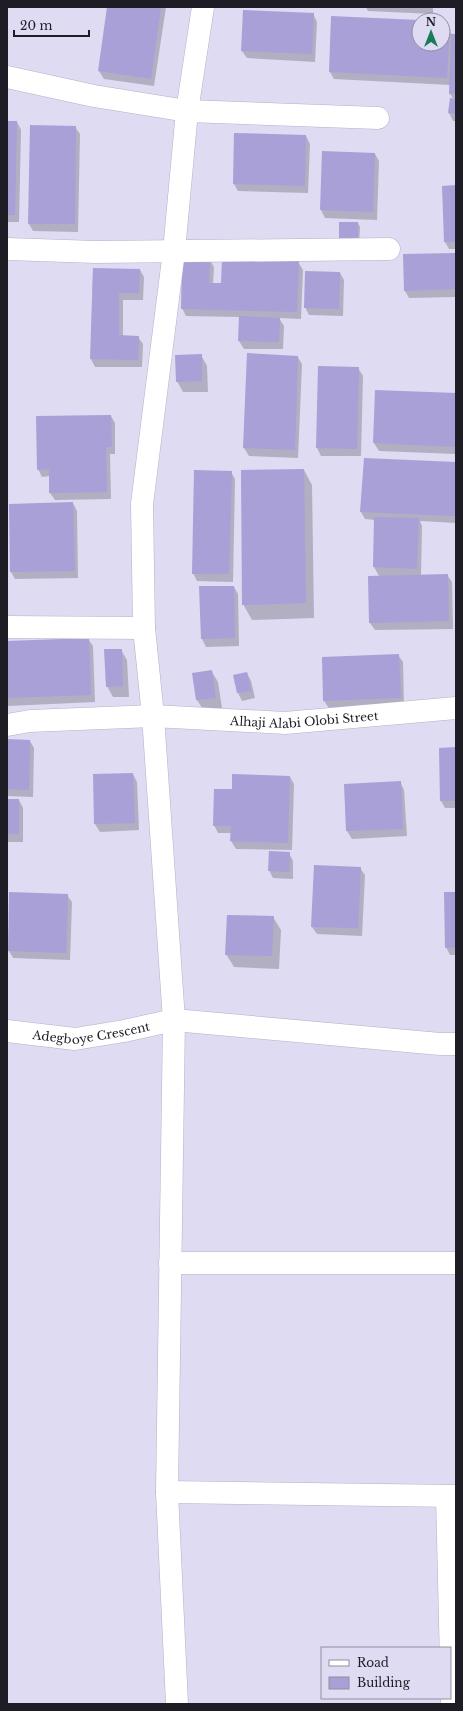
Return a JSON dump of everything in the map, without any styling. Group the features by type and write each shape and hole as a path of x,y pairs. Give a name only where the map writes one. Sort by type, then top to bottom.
{"street":[{"path":"177,1704 168,1492 174,1020 153,716 144,628 142,504 174,251 187,111 203,7"},
{"path":"7,77 94,96 187,111 378,118"},
{"path":"7,250 96,252 389,249"},
{"path":"7,627 144,628"},
{"name":"Alhaji Alabi Olobi Street","path":"7,725 30,721 153,716 285,723 456,708"},
{"name":"Adegboye Crescent","path":"7,1031 75,1039 124,1031 174,1020 440,1044 456,1044"},
{"path":"170,1262 456,1263"},
{"path":"168,1492 452,1497 452,1704"}],"building":[{"path":"107,7 161,7 151,79 98,71"},
{"path":"243,10 314,13 312,54 241,51"},
{"path":"331,16 411,20 411,52 449,52 447,78 329,72"},
{"path":"451,34 456,34 456,94 449,94"},
{"path":"450,98 456,99 456,114 448,113"},
{"path":"7,121 17,121 15,215 7,215"},
{"path":"30,125 76,126 75,224 28,224"},
{"path":"234,133 306,135 305,186 233,184"},
{"path":"322,151 375,153 373,212 320,210"},
{"path":"456,185 456,242 444,242 442,186"},
{"path":"339,222 358,222 358,242 339,241"},
{"path":"456,253 456,289 404,291 403,254"},
{"path":"182,258 210,259 209,283 221,283 222,259 299,261 297,312 181,309"},
{"path":"93,268 140,269 139,293 119,293 119,335 139,336 138,360 90,359"},
{"path":"305,271 340,272 339,309 304,308"},
{"path":"239,316 280,318 279,342 238,341"},
{"path":"247,353 298,356 295,450 243,448"},
{"path":"202,354 202,381 176,382 175,355"},
{"path":"318,366 359,367 357,449 316,448"},
{"path":"375,390 456,393 456,447 373,443"},
{"path":"111,415 112,447 106,447 107,492 49,493 49,469 37,470 36,416"},
{"path":"364,458 456,462 456,516 360,512"},
{"path":"304,469 306,603 242,605 241,470"},
{"path":"194,470 232,471 229,574 192,574"},
{"path":"73,502 75,571 10,572 9,504"},
{"path":"374,517 419,518 417,569 373,567"},
{"path":"448,574 449,621 369,623 368,576"},
{"path":"199,586 234,586 235,638 201,639"},
{"path":"89,638 91,695 7,698 7,641"},
{"path":"104,649 122,649 123,686 106,687"},
{"path":"399,654 401,698 323,701 322,657"},
{"path":"212,670 216,698 196,700 192,673"},
{"path":"247,672 251,691 237,693 233,675"},
{"path":"7,739 30,740 29,790 7,789"},
{"path":"456,747 456,801 440,801 439,748"},
{"path":"133,773 135,823 94,824 93,774"},
{"path":"232,774 290,776 288,843 230,841 231,826 213,826 214,789 232,789"},
{"path":"401,781 403,829 346,831 344,784"},
{"path":"7,799 19,799 19,834 7,834"},
{"path":"269,851 290,852 289,872 268,871"},
{"path":"314,865 361,867 358,928 311,927"},
{"path":"9,892 68,894 66,953 8,951"},
{"path":"444,892 456,892 456,947 445,948"},
{"path":"227,915 274,916 272,956 225,955"}]}
